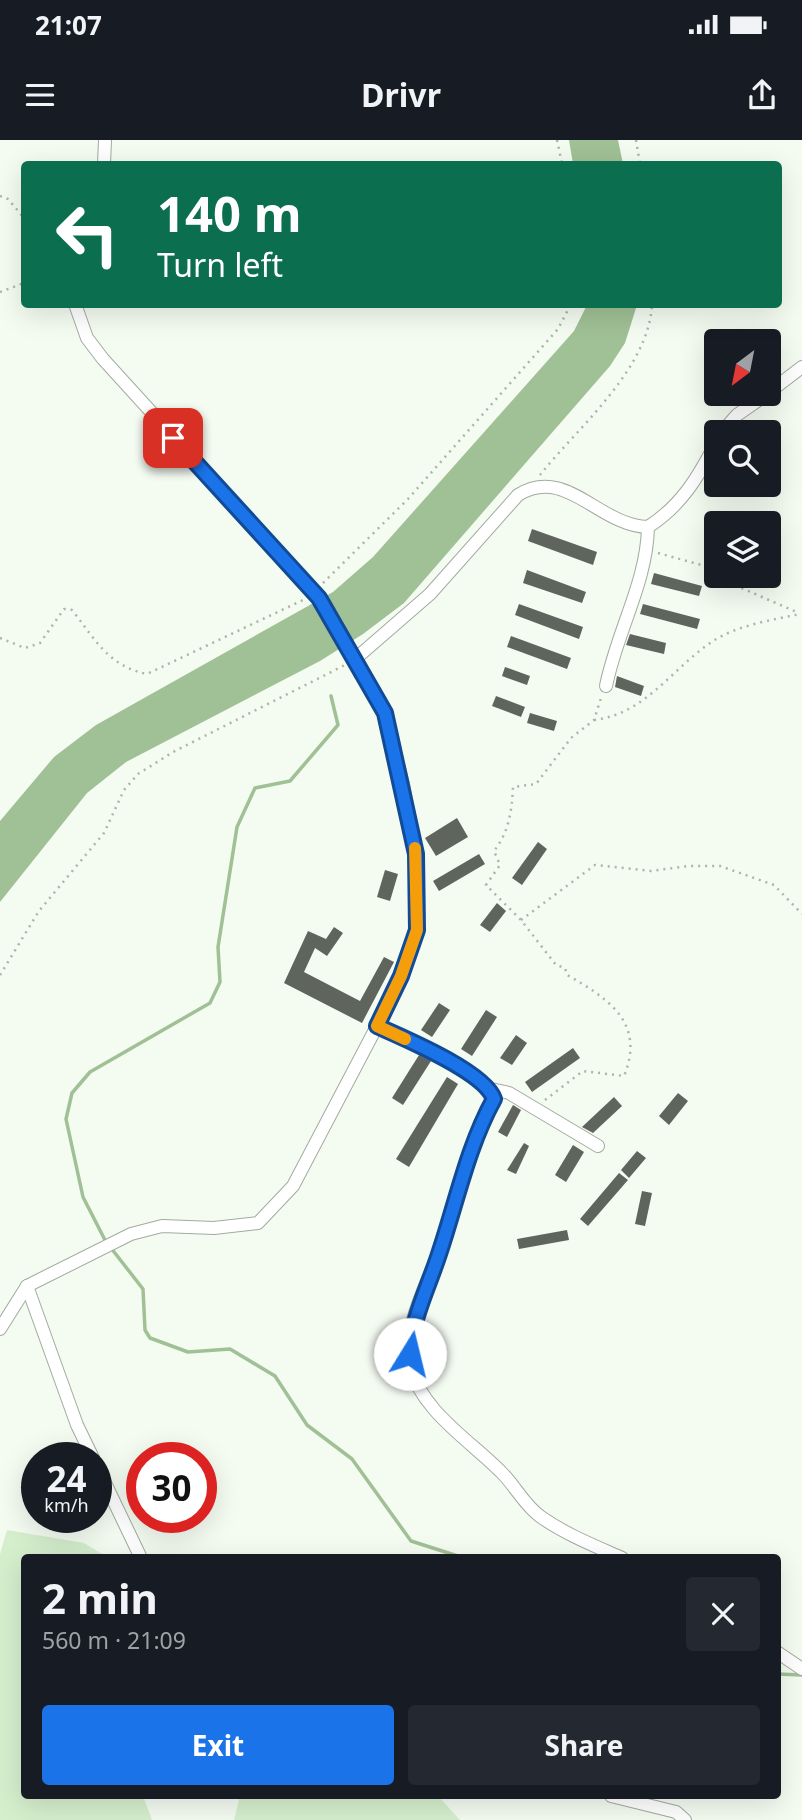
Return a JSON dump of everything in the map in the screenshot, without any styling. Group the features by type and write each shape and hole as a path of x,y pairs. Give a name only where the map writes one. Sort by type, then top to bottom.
{"street":[{"path":"104,161 105,140"},
{"path":"0,1329 27,1286 131,1234 162,1226 214,1228 258,1223 293,1185 377,1026 401,976 417,930 416,854 385,713 317,595 107,365 87,338 76,308"},
{"path":"781,383 802,367"},
{"path":"733,420 750,406"},
{"path":"353,656 430,594 517,495 529,488 554,487 617,519 648,527 672,510 686,495 704,464"},
{"path":"606,685 612,657 645,567 648,527"},
{"path":"377,1026 446,1059 491,1089 509,1093 598,1146"},
{"path":"491,1089 494,1099 479,1126 413,1326 410,1367 437,1414 503,1474 532,1510 582,1540 613,1554"},
{"path":"27,1286 86,1442"},
{"path":"112,1497 139,1554"},
{"path":"781,1655 802,1669"},
{"path":"623,1799 676,1812 685,1820"}],"path":[{"path":"557,140 561,161"},
{"path":"636,140 640,161"},
{"path":"0,196 8,199 21,214"},
{"path":"0,292 21,284"},
{"path":"0,638 25,648 40,643 64,609 72,610 110,659 134,671 147,674 317,595 426,478 558,329 568,308"},
{"path":"529,488 632,364 649,327 651,308"},
{"path":"648,550 704,566"},
{"path":"741,588 801,614"},
{"path":"536,1110 552,1092 583,1071 624,1076 631,1060 631,1041 626,1022 614,1007 567,975 565,968 556,965 521,920 486,885 500,865 494,850 503,839 508,825 513,787 536,784 570,738 594,720 612,718 638,705 714,640 766,621 801,614"},
{"path":"0,975 39,911 103,833 124,790 138,774 173,752 353,656"},
{"path":"594,720 606,685"},
{"path":"521,920 595,865 651,871 688,866 720,866 774,885 802,914"}],"shaded area":[{"path":"569,140 618,140 622,161 572,161"},
{"path":"586,308 636,308 625,343 610,366 404,603 363,634 320,661 126,762 87,793 0,902 0,821 54,757 96,725 333,592 373,557 574,331"},
{"path":"7,1530 84,1543 102,1554 21,1554 21,1799 144,1799 152,1820 0,1820 0,1554"},
{"path":"239,1799 441,1799 460,1820 234,1820"}],"building":[{"path":"532,529 597,552 593,565 528,541"},
{"path":"527,570 586,592 582,603 523,583"},
{"path":"654,573 702,586 699,596 651,584"},
{"path":"519,604 583,627 579,639 515,615"},
{"path":"643,604 700,619 697,629 640,614"},
{"path":"630,634 666,643 664,654 626,645"},
{"path":"511,636 571,658 567,669 507,647"},
{"path":"505,667 530,676 527,685 502,676"},
{"path":"617,676 644,686 641,696 615,687"},
{"path":"496,696 525,707 521,717 492,706"},
{"path":"530,713 557,721 554,731 527,723"},
{"path":"457,818 468,837 436,856 425,838"},
{"path":"538,842 547,849 522,885 512,878"},
{"path":"479,854 485,864 439,891 433,881"},
{"path":"385,870 398,874 390,901 377,897"},
{"path":"497,903 506,911 490,932 480,925"},
{"path":"334,927 343,933 327,956 315,948 304,972 360,1001 384,957 394,962 362,1023 284,983 308,931 326,939"},
{"path":"439,1003 450,1010 432,1037 421,1030"},
{"path":"486,1010 497,1017 472,1056 461,1049"},
{"path":"516,1035 527,1043 512,1065 500,1058"},
{"path":"573,1048 580,1058 532,1092 525,1082"},
{"path":"419,1055 431,1061 403,1105 392,1098"},
{"path":"447,1077 458,1084 409,1167 396,1159"},
{"path":"678,1093 688,1101 669,1125 659,1116"},
{"path":"614,1097 622,1106 593,1133 582,1127"},
{"path":"513,1105 521,1110 507,1137 498,1132"},
{"path":"524,1143 529,1146 516,1174 507,1170"},
{"path":"573,1145 584,1152 566,1182 555,1175"},
{"path":"637,1151 646,1158 629,1178 621,1170"},
{"path":"619,1173 628,1180 588,1226 580,1219"},
{"path":"642,1191 652,1193 645,1226 635,1224"},
{"path":"567,1230 569,1240 519,1249 517,1239"}],"waterway":[{"path":"106,1242 83,1197 66,1119 72,1093 90,1072 210,1003 220,982 218,947 237,827 255,788 290,781 338,725 331,696"},
{"path":"111,1248 143,1289 145,1330 150,1338 188,1352 230,1349 275,1376 307,1425 352,1459 411,1541 452,1554"},
{"path":"781,1674 802,1675"}],"slow traffic":[{"path":"405,1039 377,1026 401,976 417,930 415,848"}],"route":[{"path":"173,438 289,562 319,598 385,713 403,784 416,854 417,930 401,976 377,1026 446,1059 491,1089 494,1099 479,1126 439,1256 419,1306 410,1342 410,1354"}]}
